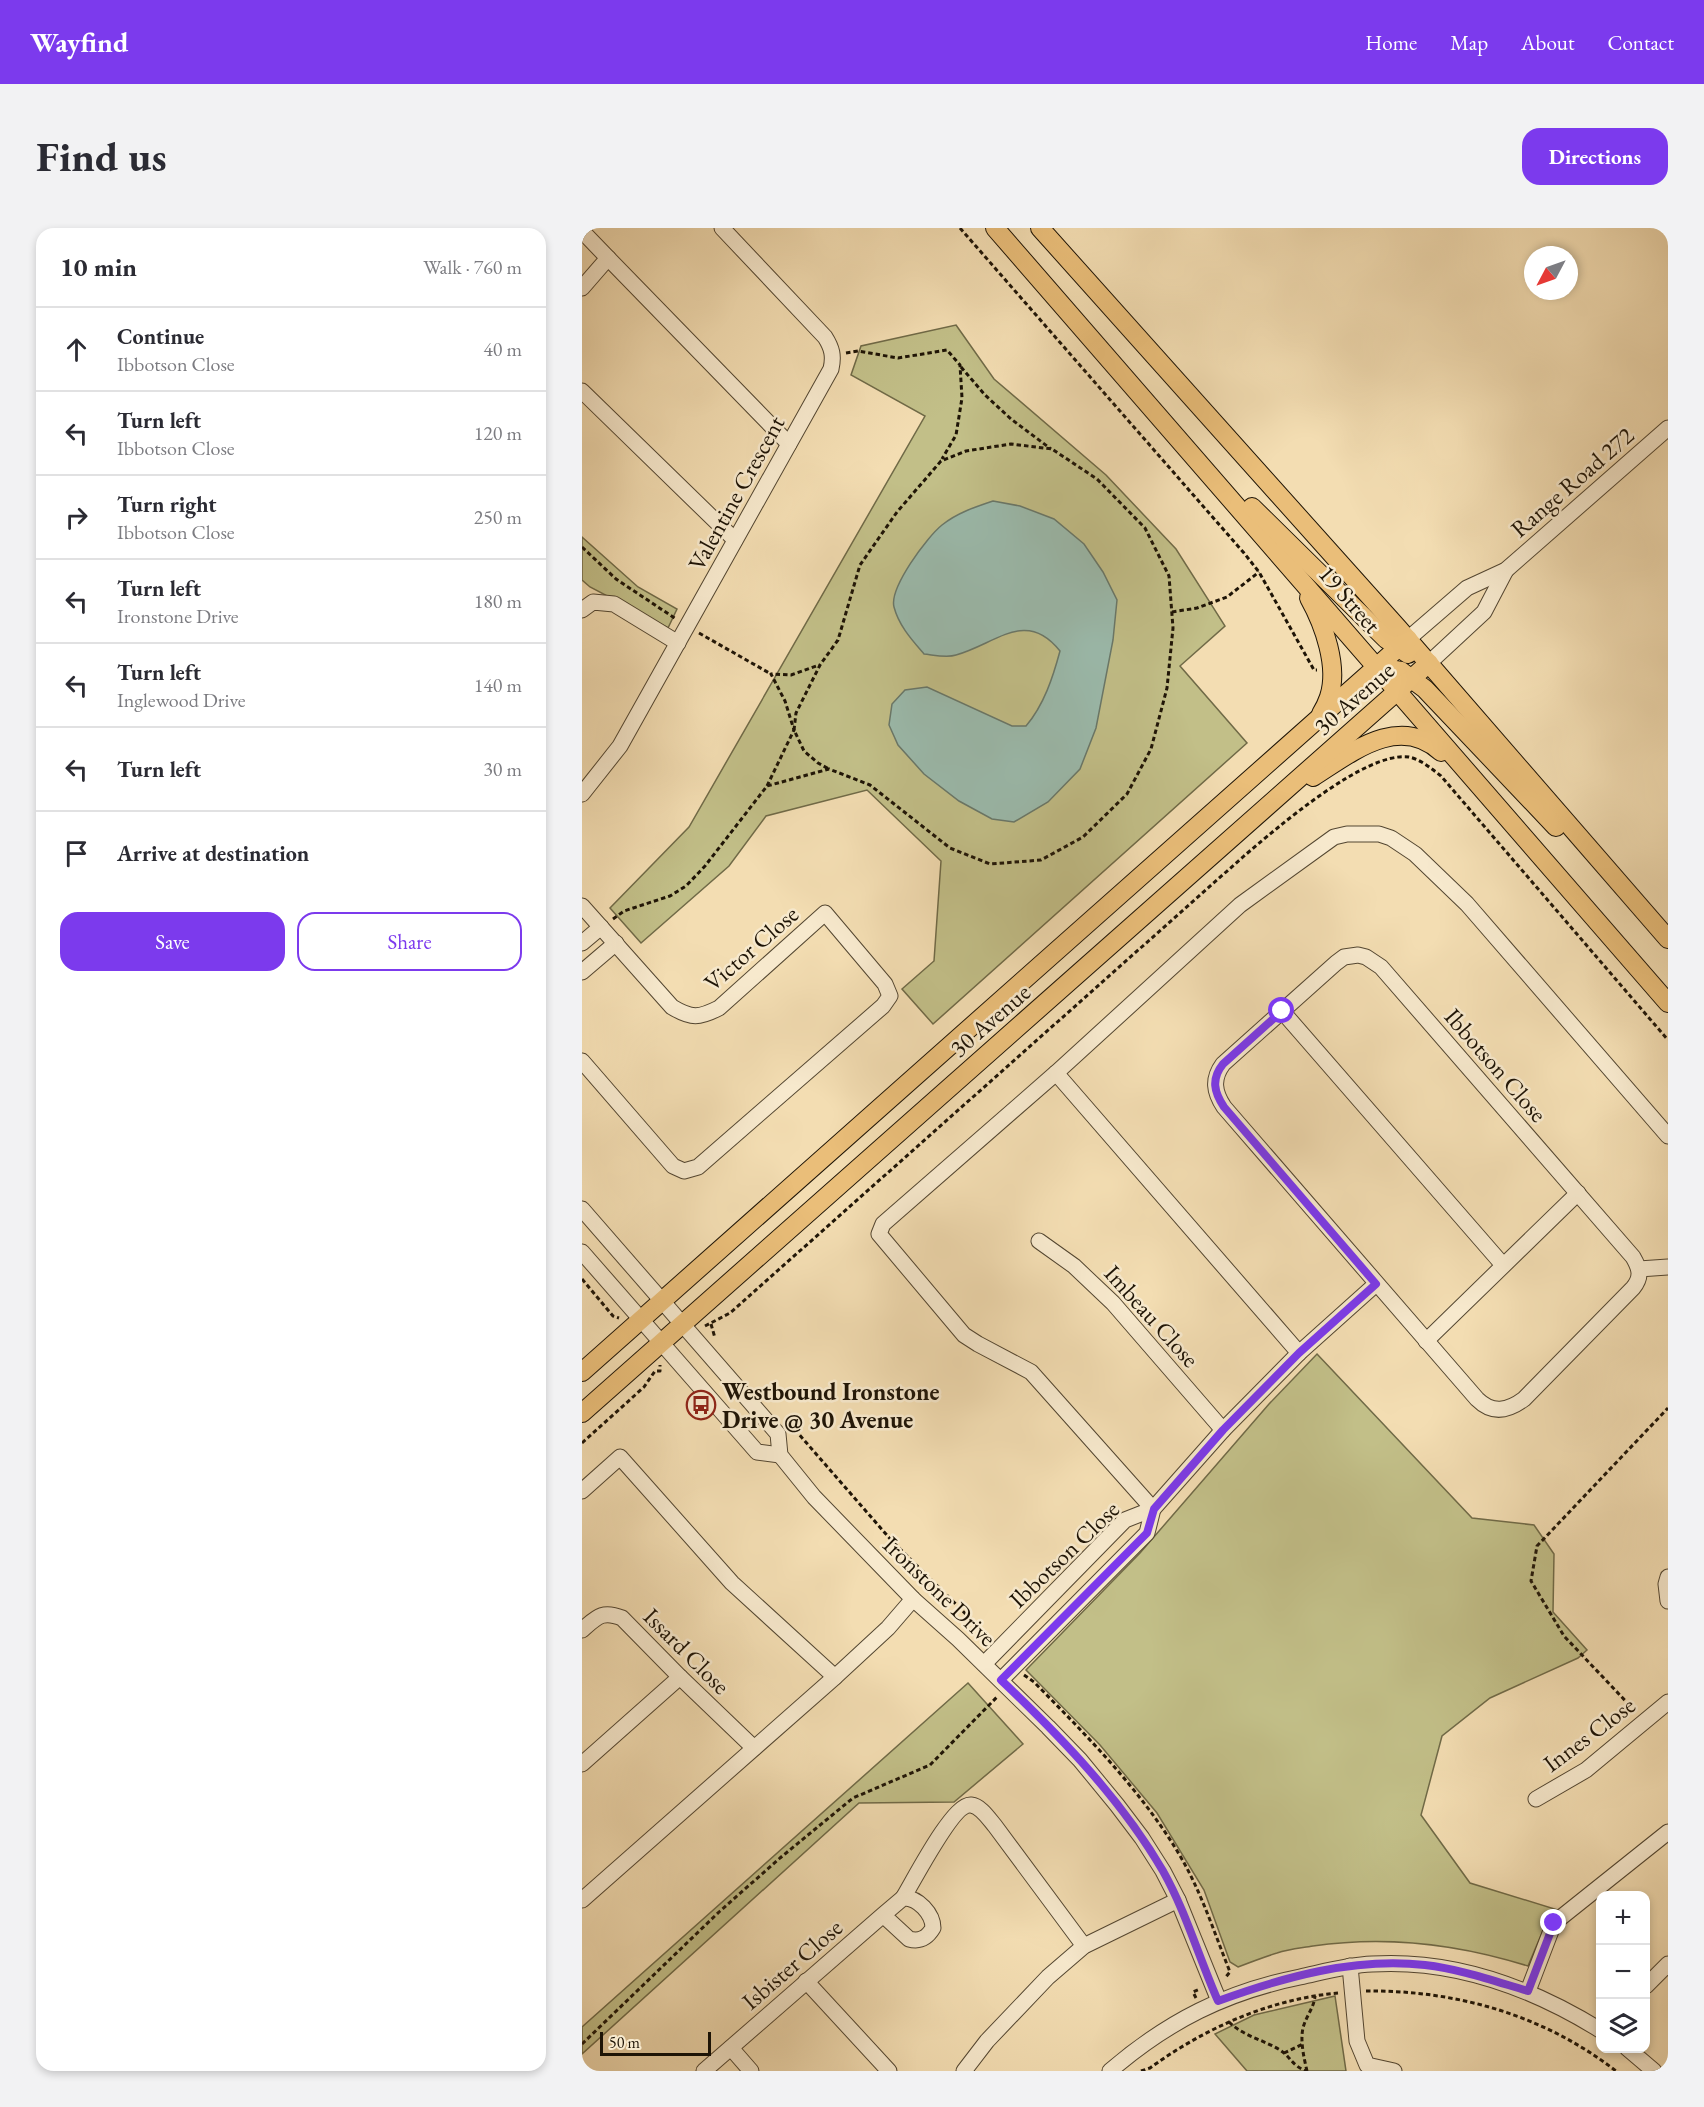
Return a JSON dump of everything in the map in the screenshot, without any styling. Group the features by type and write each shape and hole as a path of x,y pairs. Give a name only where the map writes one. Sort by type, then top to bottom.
{"main road":[{"name":"19 Street","path":"995,228 1668,1003"},
{"name":"19 Street","path":"1040,228 1404,644 1429,663 1668,939"},
{"path":"1152,408 1386,639 1404,644"},
{"path":"1295,573 1318,614 1333,668 1330,696 1319,718"},
{"name":"30 Avenue","path":"582,1372 1404,644"},
{"name":"30 Avenue","path":"582,1413 1429,663"},
{"path":"1377,667 1401,671 1425,689 1668,946"},
{"path":"1268,806 1361,747 1384,737 1411,735 1431,742 1497,804"}],"street":[{"path":"722,228 825,337 833,353"},
{"path":"582,231 789,444"},
{"path":"582,288 608,258"},
{"name":"Valentine Crescent","path":"582,794 620,746 831,369 833,353"},
{"path":"582,391 735,540"},
{"name":"Range Road 272","path":"1404,644 1467,588 1506,570 1668,428"},
{"name":"Range Road 272","path":"1429,663 1484,612 1506,570"},
{"path":"582,610 593,602 614,604 678,643"},
{"path":"1154,1509 1031,1371 964,1335 879,1234 883,1224 1056,1073 1240,905 1334,837 1347,834 1379,834 1392,838 1415,854 1467,904 1668,1136"},
{"name":"Victor Close","path":"582,906 606,923 616,943 672,1007 694,1017 706,1015 718,1008 825,913 885,984 890,996 883,1005 698,1167 684,1171 673,1166 582,1061"},
{"path":"582,943 606,923"},
{"path":"582,972 616,943"},
{"name":"Ibbotson Close","path":"1358,955 1374,961 1633,1257 1640,1269 1638,1282 1515,1406 1505,1410 1483,1405 1376,1284 1218,1098 1215,1080 1217,1071 1282,1011 1344,957 1358,955"},
{"path":"1282,1011 1503,1265"},
{"path":"1056,1073 1299,1353"},
{"path":"1426,1341 1578,1193"},
{"name":"Ironstone Drive","path":"582,1209 778,1434 780,1455 814,1497 913,1599 1001,1680 1091,1773 1142,1839 1163,1871 1178,1900 1218,2001"},
{"name":"Imbeau Close","path":"1039,1241 1074,1266 1113,1303 1223,1430"},
{"path":"582,1252 757,1452 780,1455"},
{"path":"1640,1269 1668,1267"},
{"name":"Ibbotson Close","path":"1001,1680 1147,1533 1154,1509 1223,1430 1299,1353 1376,1284"},
{"path":"582,1491 620,1457 732,1583 835,1677"},
{"name":"Ibbotson Close","path":"984,1664 1125,1520 1154,1509"},
{"path":"1668,1576 1665,1584 1668,1601"},
{"path":"582,1900 835,1677 888,1628 913,1599"},
{"name":"Issard Close","path":"582,1630 599,1615 611,1613 622,1618 754,1748"},
{"path":"582,1764 680,1677"},
{"name":"Innes Close","path":"1536,1799 1586,1770 1668,1702"},
{"name":"Isbister Close","path":"705,2071 903,1898 953,1817 964,1806 976,1806 995,1826 1084,1946"},
{"path":"1528,1991 1554,1923 1668,1832"},
{"path":"883,1915 909,1939 914,1941 925,1938 933,1928 933,1921 914,1899 903,1898"},
{"path":"964,2071 987,2041 1033,1993 1084,1946 1178,1900"},
{"path":"1117,2069 1158,2033 1218,2001 1269,1983 1350,1966 1373,1964 1425,1965 1478,1975 1528,1991 1575,2014 1596,2027"},
{"path":"1650,1982 1668,1964"},
{"path":"1350,1966 1357,2041 1367,2065 1394,2071"},
{"path":"806,1981 889,2071"},
{"path":"731,2048 752,2071"},
{"path":"1632,2053 1654,2071"}],"path":[{"path":"960,228 1259,572 1314,670 1333,668"},
{"path":"771,674 804,751 818,764 870,785 950,848 990,864 1041,860 1083,837 1127,794 1151,749 1167,688 1173,628 1169,576 1145,528 1097,479 1011,419 985,395 947,350 898,358 858,351 833,353"},
{"path":"606,923 624,911 670,896 686,886 705,866 767,786 794,730 796,713 820,664 838,640 860,565 897,512 941,461 956,435 962,398 960,365"},
{"path":"941,461 966,451 1011,444 1052,449"},
{"path":"582,548 616,579 681,622"},
{"path":"1172,612 1197,608 1227,597 1259,572"},
{"path":"693,630 771,674 791,675 820,664"},
{"path":"722,1346 714,1337 709,1325 730,1313 1244,856 1300,810 1376,763 1398,757 1411,757 1441,776 1668,1040"},
{"path":"767,786 829,769"},
{"path":"582,1279 613,1316"},
{"path":"582,1443 644,1387 655,1371 660,1371"},
{"path":"1644,1721 1564,1636 1531,1581 1537,1546 1668,1408"},
{"path":"790,1424 892,1541 991,1638 992,1642"},
{"path":"582,2044 719,1912 780,1858 853,1798 930,1765 998,1696"},
{"path":"1141,2071 1144,2068 1150,2068 1200,2036 1229,2022 1271,2007 1315,1996 1352,1992 1418,1992 1488,2006 1512,2014 1557,2033 1604,2061 1616,2071"},
{"path":"1307,2071 1303,2029 1314,2006 1315,1996"},
{"path":"1229,2022 1284,2053 1293,2064 1307,2071"},
{"path":"1284,2053 1303,2044"}],"shaded area":[{"path":"956,325 994,379 1106,475 1176,549 1225,626 1180,666 1247,743 933,1024 902,989 934,961 941,861 867,790 766,816 729,866 641,943 610,908 689,827 925,416 851,375 861,346"},
{"path":"993,501 1020,506 1054,519 1084,544 1103,572 1117,600 1113,640 1096,728 1080,769 1048,802 1014,822 992,819 959,801 924,774 898,745 889,725 892,704 905,690 927,687 1012,726 1026,726 1043,700 1060,651 1047,638 1035,632 1023,630 952,656 924,654 903,627 894,607 897,588 910,563 935,531 960,514"},
{"path":"582,537 638,587 677,609 668,628 590,587 582,580"},
{"path":"1317,1354 1472,1518 1534,1525 1554,1554 1553,1612 1587,1650 1578,1658 1490,1698 1442,1736 1421,1815 1470,1883 1558,1910 1547,1921 1528,1966 1449,1947 1368,1941 1291,1950 1238,1967 1230,1962 1204,1890 1157,1813 1100,1745 1026,1670 1140,1553 1269,1404"},
{"path":"968,1683 1023,1744 954,1802 859,1803 582,2054 582,2027"},
{"path":"1335,1996 1346,2071 1247,2071 1215,2034 1254,2015"}],"place":[{"name":"Westbound Ironstone Drive @ 30 Avenue","path":"701,1405"}],"route":[{"path":"1282,1011 1217,1071 1215,1090 1224,1107 1376,1284 1299,1353 1223,1430 1154,1509 1147,1533 1001,1680 1080,1760 1142,1839 1163,1871 1178,1900 1218,2001 1269,1983 1350,1966 1373,1964 1425,1965 1478,1975 1528,1991 1554,1923"}]}
